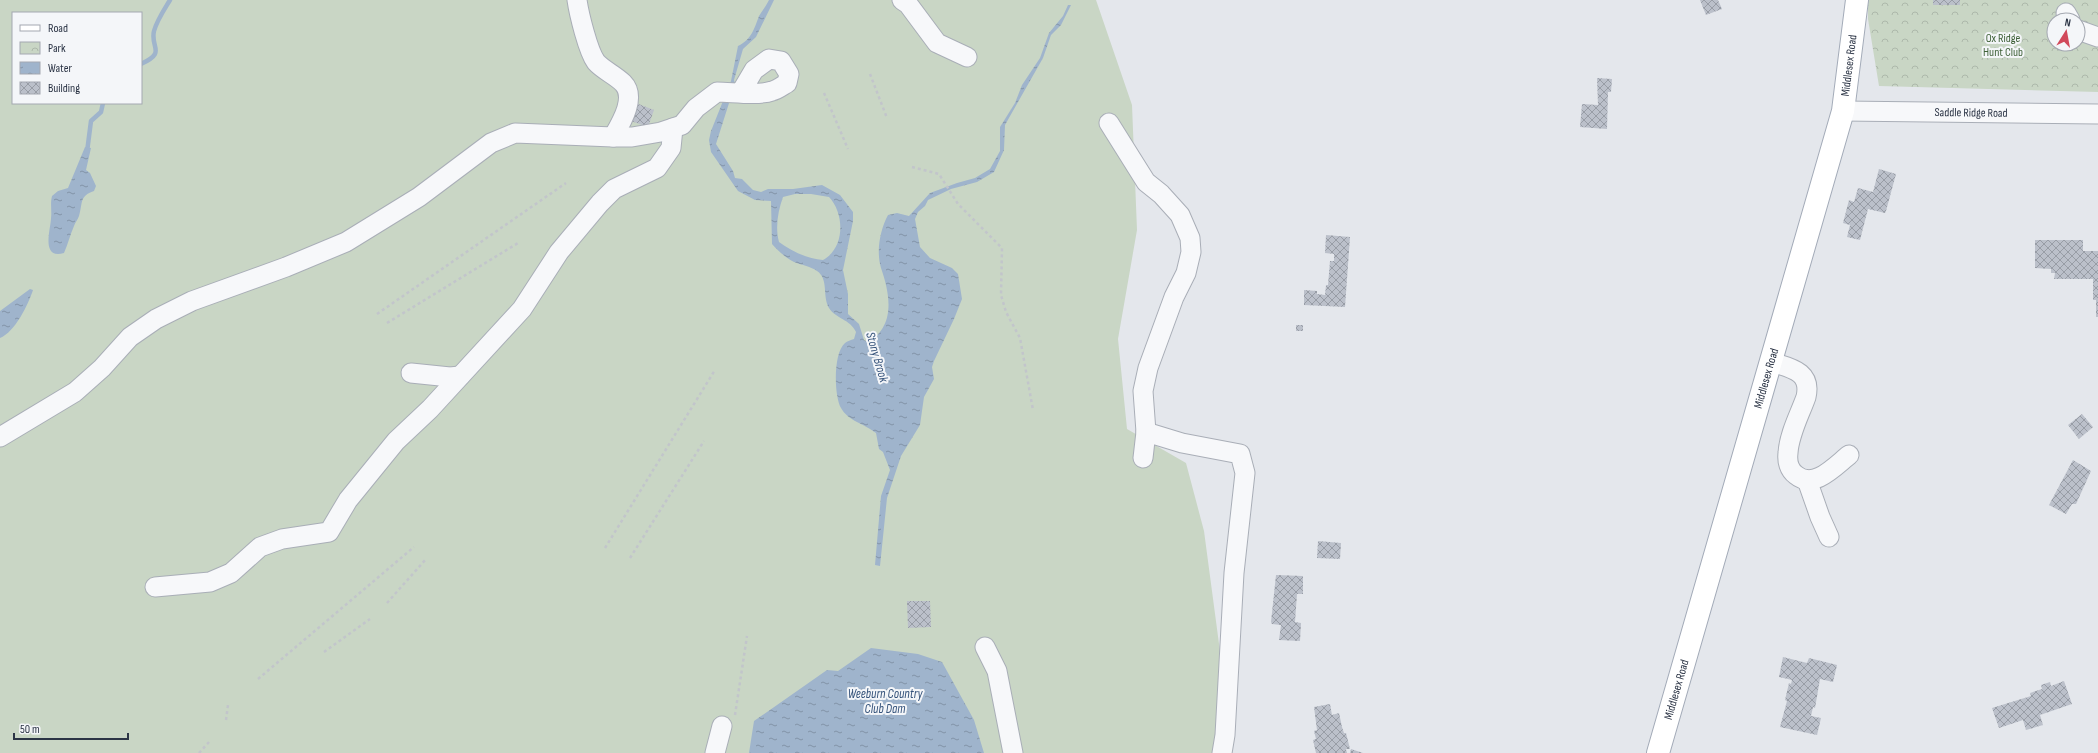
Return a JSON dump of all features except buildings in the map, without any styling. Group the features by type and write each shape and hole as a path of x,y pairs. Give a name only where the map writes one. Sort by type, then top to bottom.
{"main road":[{"name":"Middlesex Road","path":"1658,753 1843,111 1857,0"}],"street":[{"path":"577,0 580,17 596,61 623,83 627,91 627,108 613,137"},
{"path":"902,0 908,4 936,43 966,57"},
{"path":"2086,33 2098,38"},
{"path":"0,437 75,392 102,368 130,337 156,319 192,301 286,267 346,242 419,197 491,144 515,133 632,137 661,132 682,124 696,108 717,92 734,92"},
{"name":"Saddle Ridge Road","path":"1843,111 2098,114"},
{"path":"1109,123 1146,182 1161,194 1180,215 1190,238 1191,252 1186,273 1174,297 1148,368 1143,391 1146,432 1143,458"},
{"path":"155,587 210,582 231,574 260,547 282,539 329,532 348,500 396,441 430,409 522,309 560,252 600,203 614,189 657,168 671,148 673,128"},
{"path":"1771,362 1791,368 1807,381 1808,387 1806,397 1788,452 1790,469 1795,474 1806,480 1820,477 1849,455"},
{"path":"411,373 450,377 460,376"},
{"path":"1146,432 1182,443 1240,454 1245,473 1234,573 1225,735 1222,753"},
{"path":"1806,480 1820,518 1829,537"},
{"path":"985,646 997,671 1013,753"},
{"path":"715,753 728,724"}],"path":[{"path":"870,74 887,118"},
{"path":"824,93 848,149"},
{"path":"912,167 939,174 949,192 1002,248 1001,294 1006,312 1020,338 1033,410"},
{"path":"377,314 566,183"},
{"path":"387,324 518,243"},
{"path":"605,548 715,370"},
{"path":"630,558 704,441"},
{"path":"258,679 414,547"},
{"path":"387,603 426,559"},
{"path":"324,652 370,619"},
{"path":"728,724 747,636"},
{"path":"226,720 228,705"},
{"path":"198,753 209,742"}],"green space":[{"path":"0,0 1096,0 1132,105 1137,230 1118,339 1127,429 1186,463 1204,531 1225,689 1217,753 0,753"},
{"name":"Ox Ridge Hunt Club","path":"1868,0 2098,0 2098,92 1879,86 1868,19"}],"water":[{"name":"Stony Brook","path":"769,0 774,0 756,37 743,49 734,80 736,88 730,100 716,144 733,171 735,178 742,179 753,190 761,192 768,189 793,189 822,185 840,195 853,212 853,221 843,270 848,294 848,314 859,324 864,340 868,342 877,335 887,318 887,288 881,268 879,248 881,234 888,215 897,213 909,216 930,193 975,178 990,169 1000,151 1000,127 1015,103 1022,85 1040,58 1049,33 1063,16 1068,5 1071,5 1061,25 1051,35 1043,58 1005,125 1004,150 994,172 977,182 951,189 928,200 925,206 918,212 915,219 920,247 930,258 952,268 958,274 962,299 932,367 934,379 924,397 920,425 901,456 887,498 880,566 875,565 881,496 890,470 883,452 879,449 876,433 852,419 841,408 836,385 838,356 841,348 845,343 854,339 856,332 850,324 835,315 829,308 821,274 811,268 791,260 782,254 772,244 771,201 755,200 738,191 711,152 709,140 711,131 731,81 738,46 749,37","holes":["795,194 811,194 829,197 838,212 840,221 839,239 830,255 823,260 806,256 779,242 777,231 778,219 783,197"]},
{"path":"85,147 91,148 86,170 90,173 96,186 94,191 86,195 82,200 79,216 64,253 57,254 52,252 49,248 48,242 52,196 58,191 68,188"},
{"path":"30,289 33,290 28,303 16,324 6,335 0,338 0,311"},
{"name":"Weeburn Country Club Dam","path":"871,648 918,654 942,662 974,720 984,753 749,753 754,721 827,670 838,671"}],"waterway":[{"path":"142,64 149,60 155,53 156,49 153,37 155,27 170,0"},
{"path":"87,152 91,121 101,112 103,104"}]}
